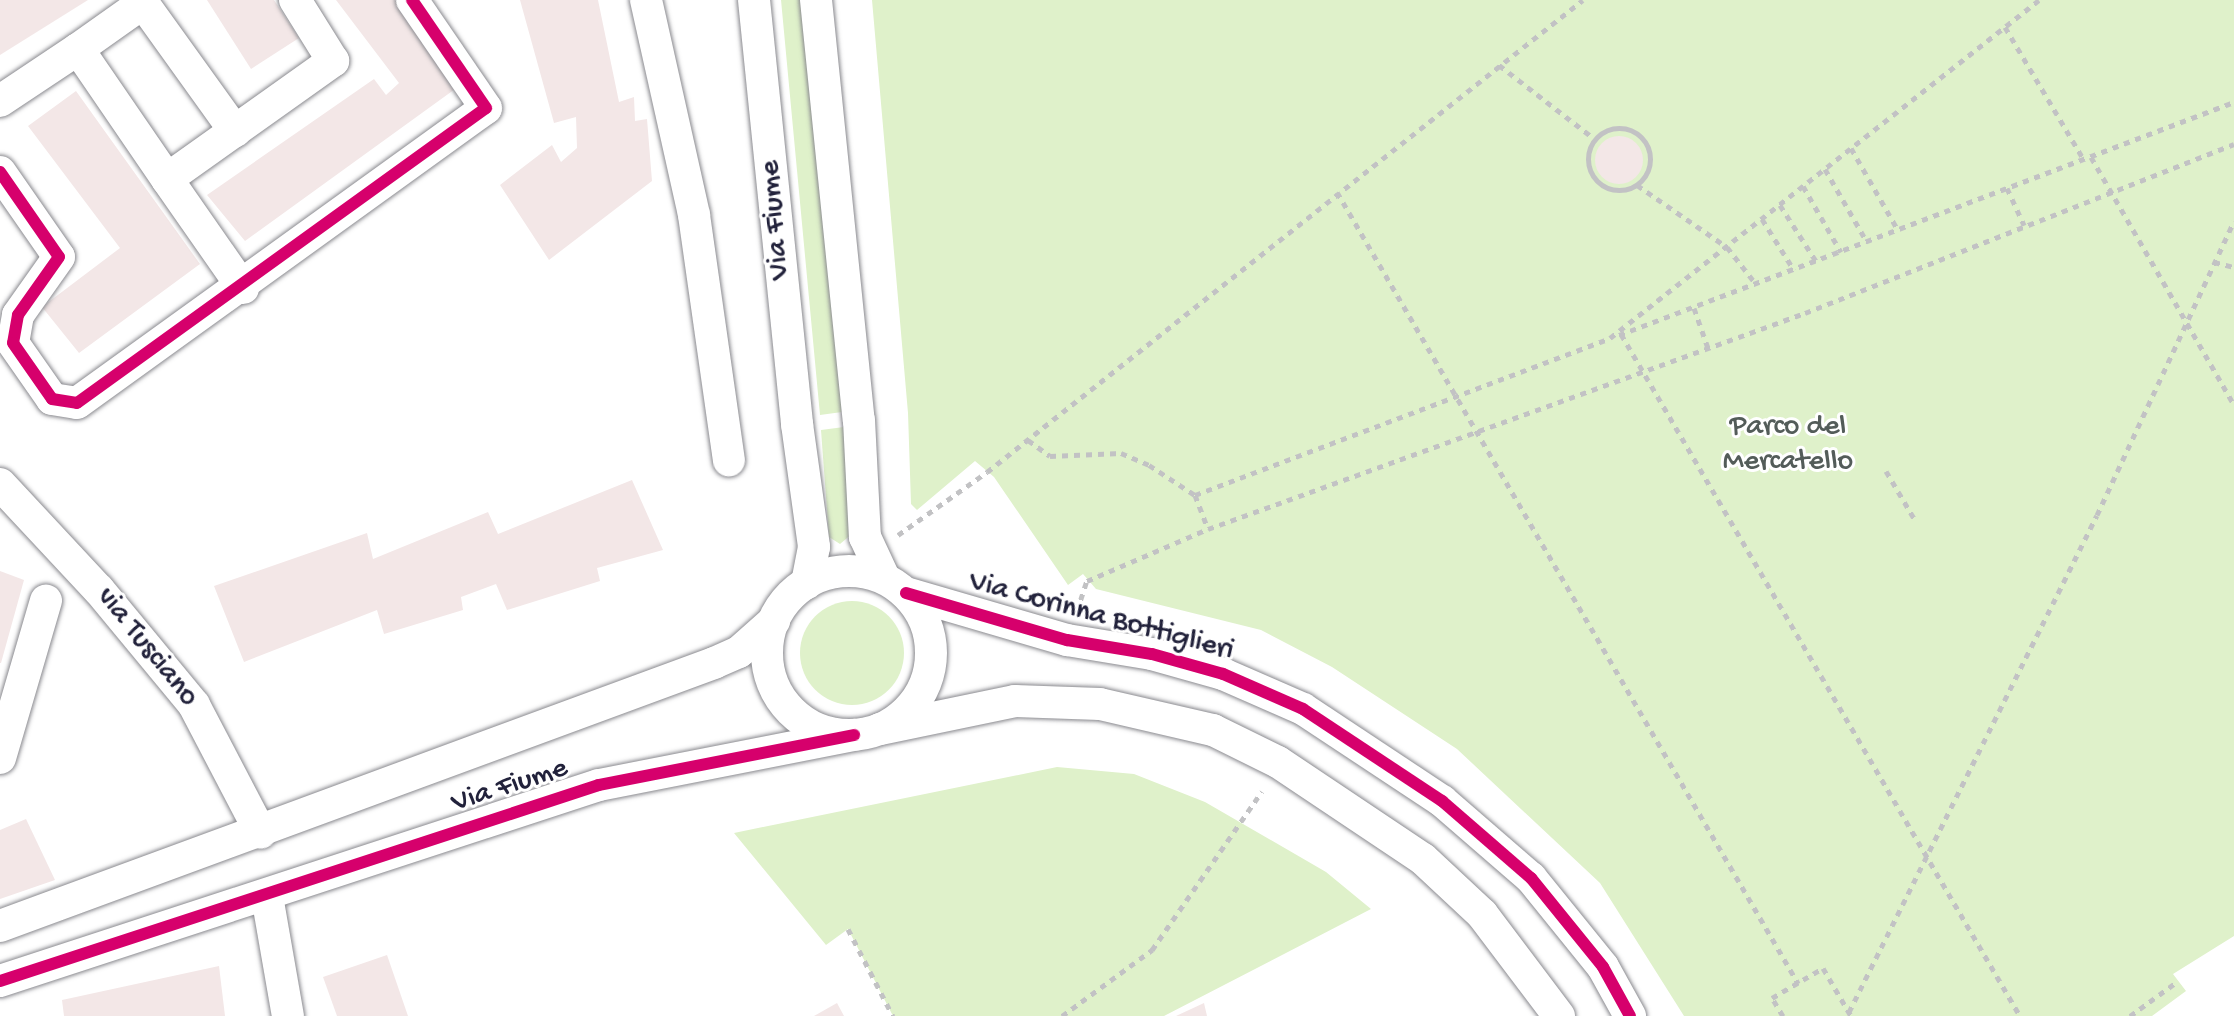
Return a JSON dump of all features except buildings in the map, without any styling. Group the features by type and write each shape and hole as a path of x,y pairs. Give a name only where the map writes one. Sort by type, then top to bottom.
{"street":[{"path":"167,179 333,61 295,0"},
{"path":"0,172 59,257 18,315 13,343 52,399 77,403 243,288 486,108 412,0"},
{"path":"646,0 694,215 729,461"},
{"name":"Via Fiume","path":"754,0 797,424 814,547 807,583"},
{"name":"Via Fiume","path":"816,0 859,420 865,537 895,586"},
{"path":"0,101 143,3 235,131"},
{"path":"78,49 243,288"},
{"name":"via Tusciano","path":"0,484 99,590 194,705 261,833"},
{"path":"867,732 912,705 930,669 928,628 895,586 845,571 807,583 774,621 768,662 783,700 814,727 867,732 1015,701 1100,704 1213,730 1278,762 1433,868 1482,914 1559,1016"},
{"name":"Via Corinna Bottiglieri","path":"895,586 1067,640 1152,654 1223,674 1303,709 1442,801 1565,915 1630,1016"},
{"path":"0,758 46,601"},
{"name":"Via Fiume","path":"0,926 261,833 714,663 739,652 774,621"},
{"name":"Via Fiume","path":"0,981 599,785 867,732"},
{"path":"267,896 288,1016"}],"path":[{"path":"865,537 902,535 1028,440 1583,0"},
{"path":"1610,338 2039,0"},
{"path":"2005,27 2108,192 2234,405"},
{"path":"1499,65 1596,140"},
{"path":"1195,495 2234,102"},
{"path":"1637,185 1650,160 1644,140 1615,128 1596,140 1588,158 1594,177 1609,189 1637,185 1727,247 1756,284"},
{"path":"1067,640 1087,581 1208,529 1473,430 1708,348 2234,144"},
{"path":"1851,148 1898,230"},
{"path":"1825,169 1867,242"},
{"path":"1803,186 1841,252"},
{"path":"2007,188 2024,225"},
{"path":"1337,192 1454,398 1798,983"},
{"path":"1780,205 1816,261"},
{"path":"1762,219 1794,270"},
{"path":"1850,1014 1928,863 2234,221"},
{"path":"2214,262 2234,267"},
{"path":"1694,308 1708,348"},
{"path":"1621,334 1639,372 2020,1016"},
{"path":"1028,440 1050,456 1121,453 1195,495 1208,529"},
{"path":"1886,471 1915,520"},
{"path":"1062,1016 1152,950 1243,822 1278,762"},
{"path":"848,929 893,1016"},
{"path":"1783,1016 1772,998 1823,968 1850,1014"},
{"path":"2130,1016 2178,981"}],"green space":[{"path":"781,0 806,0 842,412 820,415"},
{"name":"Parco del Mercatello","path":"872,0 2234,0 2234,936 2173,974 2186,991 2152,1016 1684,1016 1600,883 1457,749 1332,667 1261,630 1096,589 1083,574 1068,585 994,477 975,461 917,510 911,504 908,413"},
{"path":"844,427 853,533 840,544 829,537 821,430"},
{"path":"852,601 872,605 889,616 900,633 904,653 900,673 889,690 872,701 852,705 832,701 815,690 804,673 800,653 804,633 815,616 832,605"},
{"path":"1057,767 1134,774 1205,802 1326,872 1371,909 1164,1016 893,1016 848,929 826,945 734,833"}],"cycle path":[{"path":"0,172 59,257 18,315 13,343 52,399 77,403 486,108 412,0"},
{"path":"906,593 1067,640 1152,654 1223,674 1303,709 1442,801 1531,878 1603,967 1630,1016"},
{"path":"0,981 599,785 854,735"}]}
